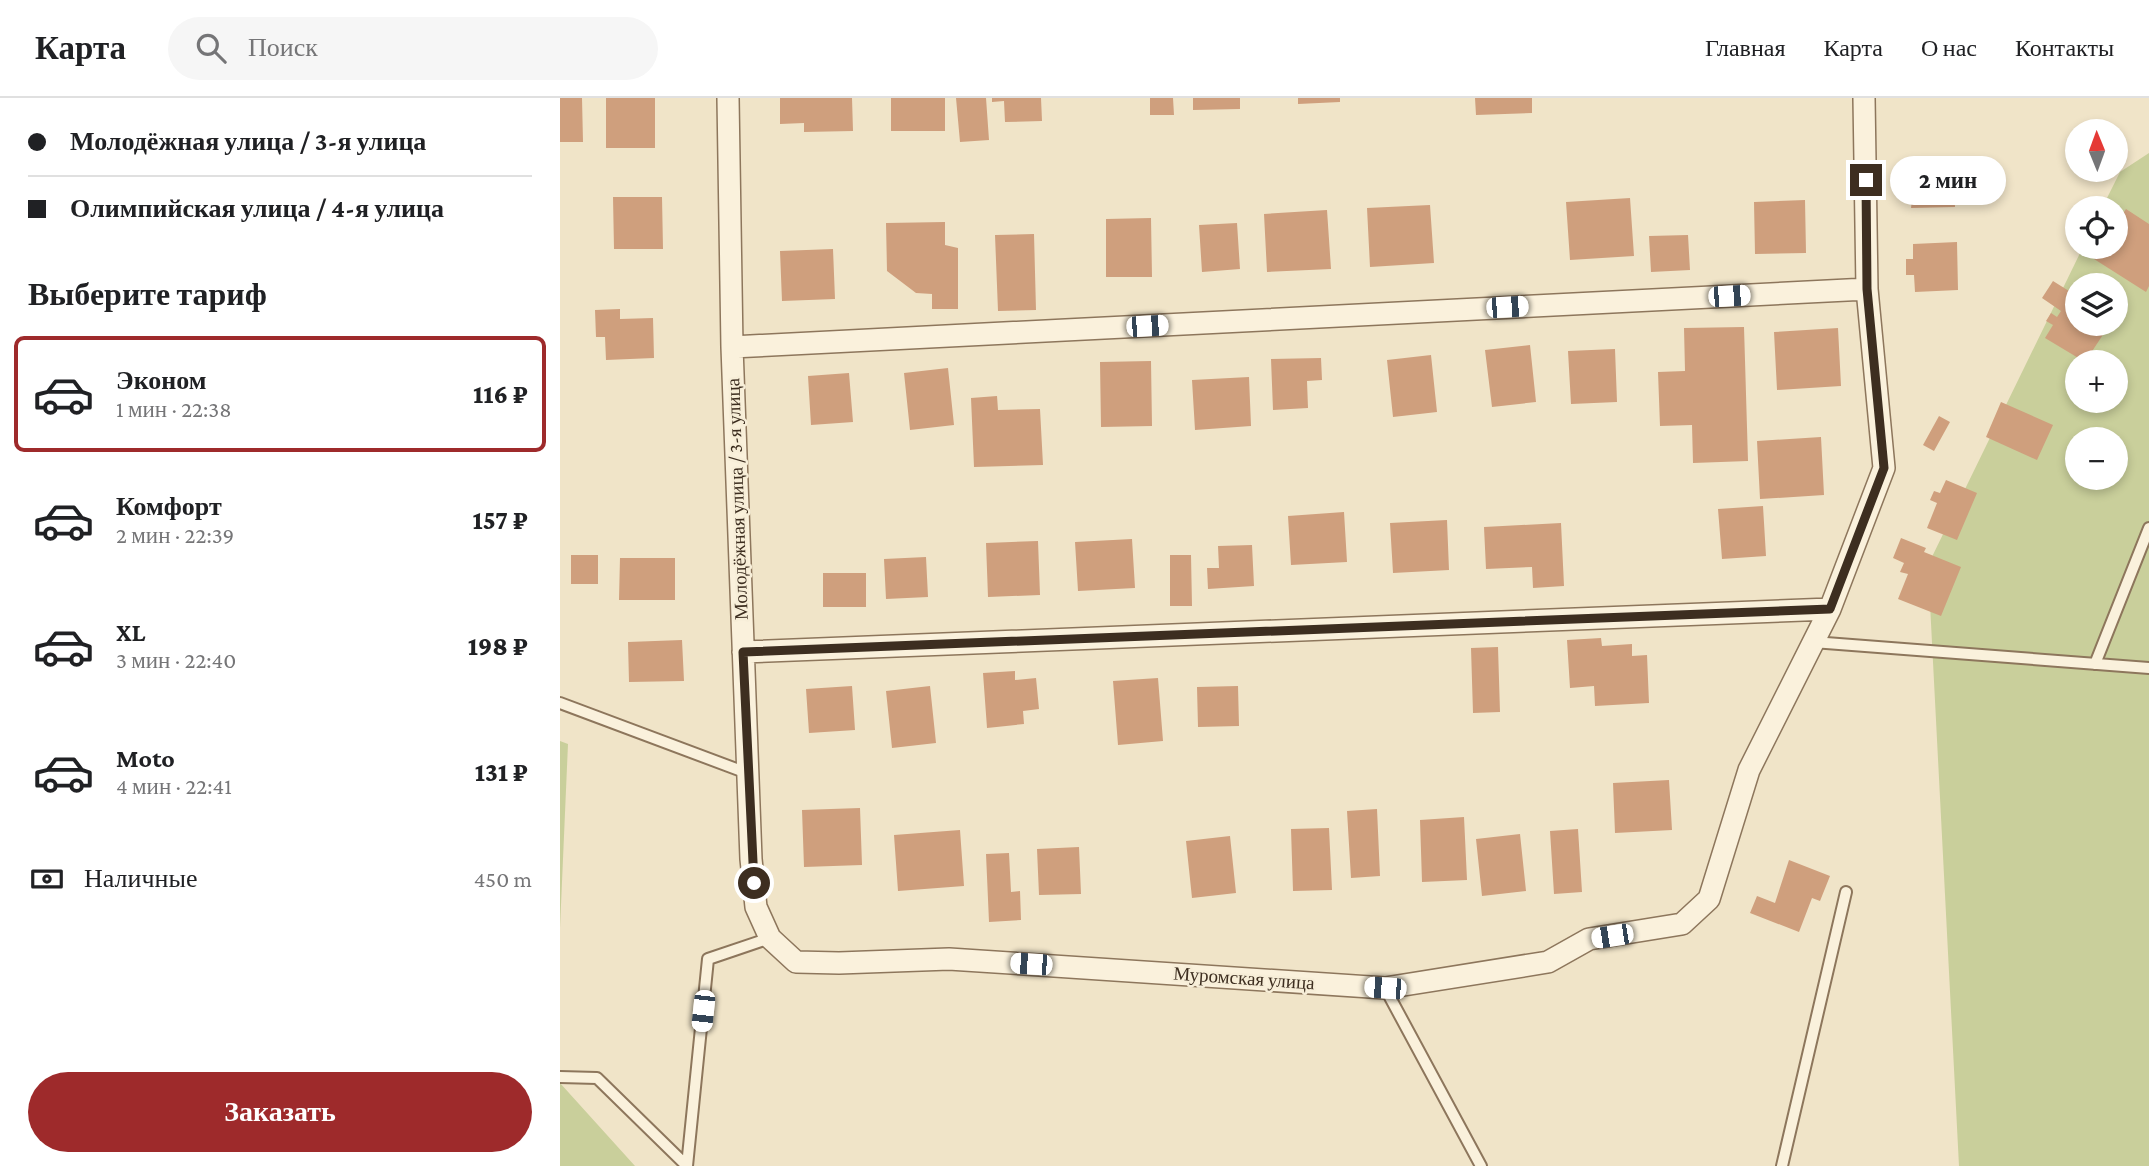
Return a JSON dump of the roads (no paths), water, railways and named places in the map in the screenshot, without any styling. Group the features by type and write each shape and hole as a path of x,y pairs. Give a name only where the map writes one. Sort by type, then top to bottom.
{"street":[{"name":"Молодёжная улица / 3-я улица","path":"728,98 732,347 747,773 756,907 770,938"},
{"path":"1813,642 1830,609 1884,468 1867,289 1864,98"},
{"path":"732,347 1867,289"},
{"path":"743,652 1830,609"},
{"name":"Муромская улица","path":"770,938 796,961 839,963 949,959 1385,988 1548,962 1589,939 1682,924 1709,899 1749,770 1813,642"}],"lane":[{"path":"2095,664 2149,528"},
{"path":"1813,642 2149,668"},
{"path":"560,703 747,773"},
{"path":"1782,1166 1846,892"},
{"path":"560,1077 597,1078 687,1166 708,959 770,938"},
{"path":"1385,988 1481,1166"}]}
